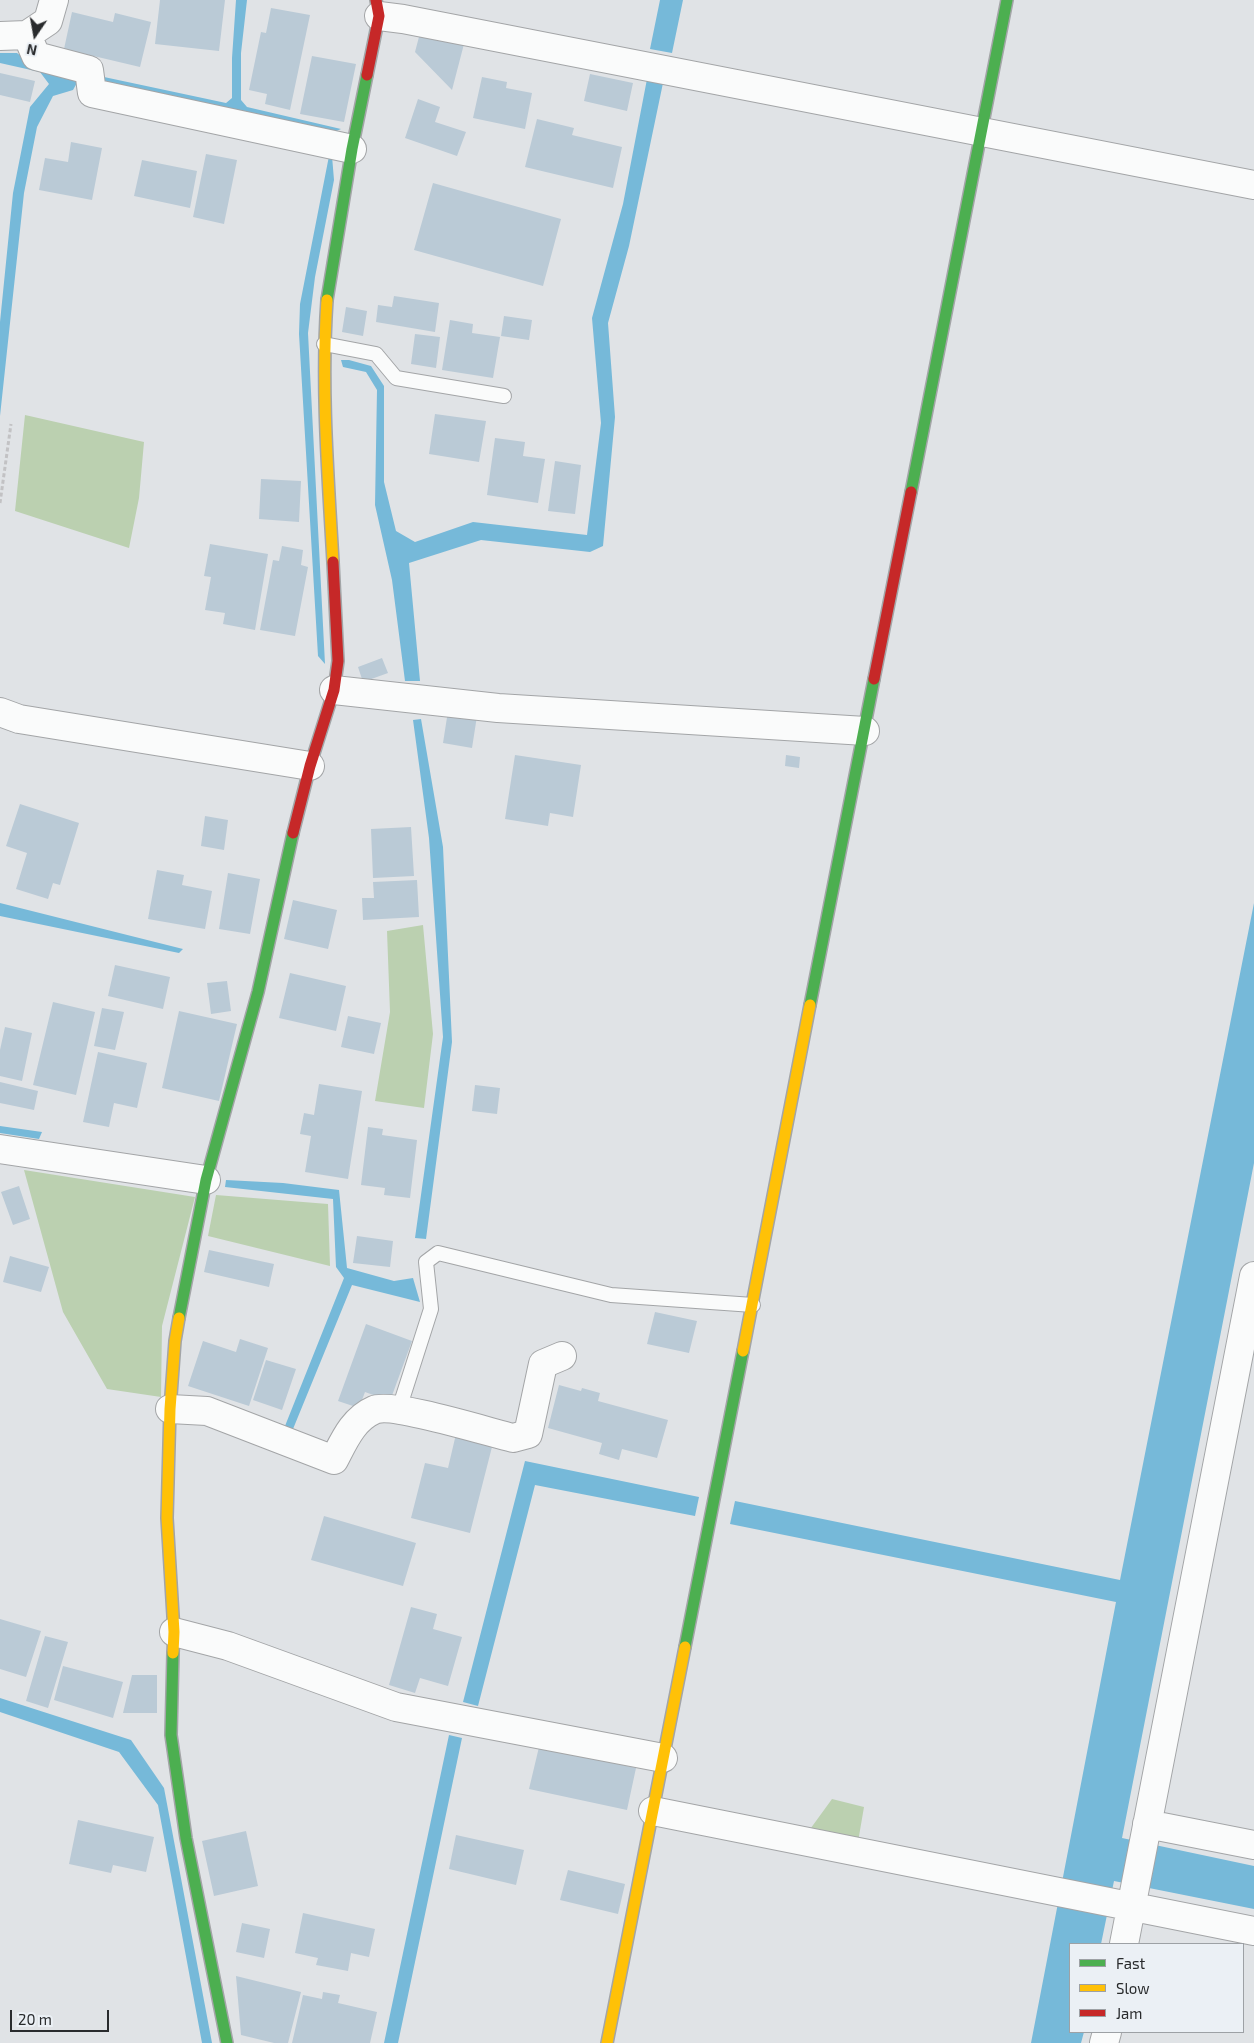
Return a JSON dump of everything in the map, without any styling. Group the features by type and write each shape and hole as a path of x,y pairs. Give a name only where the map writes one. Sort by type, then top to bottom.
{"street":[{"path":"54,0 48,21 13,35 36,56 89,70 92,93 352,149"},
{"path":"607,2043 1007,0"},
{"path":"227,2043 186,1838 171,1735 174,1632 168,1518 170,1409 181,1303 206,1180 258,992 284,870 310,766 334,690 338,661 324,395 324,344 328,288 377,8 403,19 1254,185"},
{"path":"334,690 498,708 865,731"},
{"path":"0,712 19,720 310,766"},
{"path":"0,1149 206,1180"},
{"path":"1124,1943 1128,1902 1146,1829 1254,1276"},
{"path":"170,1409 207,1411 334,1460 354,1424 375,1410 399,1409 512,1438 528,1434 543,1364 562,1356"},
{"path":"174,1632 228,1646 396,1707 664,1758"},
{"path":"653,1811 1053,1891 1128,1902 1254,1931"},
{"path":"1146,1829 1254,1845"}],"lane":[{"path":"324,344 376,354 396,378 504,396"},
{"path":"399,1409 431,1309 426,1262 438,1254 611,1295 753,1305"}],"path":[{"path":"0,503 11,424"}],"green space":[{"path":"25,415 144,442 139,498 129,548 15,511"},
{"path":"423,925 433,1034 424,1108 375,1101 390,1012 387,931"},
{"path":"24,1170 195,1197 162,1326 161,1397 107,1389 63,1312"},
{"path":"216,1195 328,1204 330,1266 208,1236"},
{"path":"832,1799 864,1807 858,1842 808,1832"}],"water":[{"path":"236,0 247,0 241,53 241,100 247,107 341,129 334,132 100,82 104,77 226,103 232,98 232,58"},
{"path":"660,0 683,0 672,53 650,49"},
{"path":"0,53 17,53 29,62 78,81 73,90 53,96 37,127 24,193 0,416 0,322 13,193 30,107 49,84 40,72 0,63"},
{"path":"647,79 663,83 629,246 608,323 615,417 603,546 590,552 481,540 409,563 420,681 405,681 392,580 375,505 377,390 366,372 343,367 341,360 349,360 371,366 384,386 384,482 396,531 415,542 473,522 587,535 601,423 592,318 623,204"},
{"path":"329,156 332,156 334,180 315,277 308,333 325,664 318,656 299,334 300,304"},
{"path":"421,719 443,847 452,1042 426,1239 415,1238 443,1037 429,838 413,720"},
{"path":"0,903 183,949 179,953 0,916"},
{"path":"1254,903 1254,1163 1122,1838 1254,1866 1254,1909 1114,1881 1101,1943 1069,1943 1069,2033 1084,2033 1081,2043 1031,2043 1116,1602 730,1524 735,1501 1120,1580"},
{"path":"0,1126 42,1132 39,1139 0,1133"},
{"path":"226,1180 283,1183 339,1190 347,1268 394,1281 413,1278 420,1302 352,1285 293,1429 285,1426 344,1278 336,1267 333,1199 225,1187"},
{"path":"525,1461 699,1497 695,1516 535,1485 478,1706 463,1702"},
{"path":"0,1698 131,1740 164,1788 212,2043 202,2043 158,1805 119,1752 0,1712"},
{"path":"449,1735 462,1738 398,2043 384,2043"}],"building":[{"path":"160,0 225,0 219,51 155,44"},
{"path":"271,8 310,15 290,110 265,104 267,94 249,90 261,32 266,33"},
{"path":"72,12 113,22 115,13 151,22 140,67 64,49"},
{"path":"420,33 464,44 452,90 415,52"},
{"path":"312,56 356,64 344,122 300,114"},
{"path":"0,73 35,81 30,102 0,95"},
{"path":"590,74 633,83 627,111 584,101"},
{"path":"482,77 507,82 506,88 532,93 525,129 473,118"},
{"path":"418,99 440,107 435,122 466,132 457,156 405,138"},
{"path":"537,119 574,128 572,135 622,147 613,188 525,167"},
{"path":"71,142 102,148 92,200 39,190 45,158 68,162"},
{"path":"206,154 237,160 224,224 193,217"},
{"path":"142,160 197,171 190,208 134,196"},
{"path":"433,183 561,219 543,286 414,250"},
{"path":"394,296 439,303 435,332 376,322 378,305 392,307"},
{"path":"346,307 367,311 363,336 342,332"},
{"path":"504,316 532,320 529,340 501,336"},
{"path":"450,320 473,324 472,333 500,337 493,378 442,370"},
{"path":"415,334 440,337 436,368 411,364"},
{"path":"435,414 486,421 479,462 429,454"},
{"path":"495,438 525,442 523,456 545,459 538,503 487,495"},
{"path":"555,461 581,465 575,514 548,511"},
{"path":"261,479 301,481 299,522 259,519"},
{"path":"210,544 268,554 255,630 223,624 225,613 205,610 211,577 204,576"},
{"path":"282,546 303,550 301,565 308,567 295,636 260,630 273,560 279,561"},
{"path":"382,658 388,673 363,682 358,667"},
{"path":"448,711 477,716 472,748 443,743"},
{"path":"515,755 581,765 573,817 550,813 548,826 505,819"},
{"path":"786,755 800,757 799,768 785,766"},
{"path":"20,804 79,823 60,885 53,883 48,899 16,889 27,853 6,846"},
{"path":"205,816 228,820 224,850 201,846"},
{"path":"411,827 414,876 373,878 371,829"},
{"path":"157,870 184,875 182,885 212,891 205,929 148,919"},
{"path":"228,873 260,879 250,934 219,929"},
{"path":"417,880 419,917 363,920 362,898 374,898 373,882"},
{"path":"293,900 337,910 328,949 284,939"},
{"path":"115,965 170,977 163,1009 108,996"},
{"path":"290,973 346,986 336,1031 279,1018"},
{"path":"227,981 231,1011 211,1014 207,983"},
{"path":"53,1002 95,1012 76,1095 33,1085"},
{"path":"102,1008 124,1012 115,1050 94,1046"},
{"path":"179,1011 237,1024 219,1101 162,1088"},
{"path":"348,1016 381,1023 374,1054 341,1047"},
{"path":"5,1027 32,1033 22,1081 0,1076 0,1050"},
{"path":"98,1052 147,1063 137,1108 114,1103 109,1127 83,1122"},
{"path":"0,1082 38,1091 34,1110 0,1103"},
{"path":"319,1084 362,1091 348,1179 305,1172 311,1136 300,1134 304,1113 314,1115"},
{"path":"475,1085 500,1088 497,1114 472,1111"},
{"path":"368,1127 383,1129 382,1135 417,1140 410,1198 384,1195 385,1188 361,1185"},
{"path":"19,1186 30,1219 13,1225 1,1192"},
{"path":"357,1236 393,1241 390,1267 353,1263"},
{"path":"209,1250 274,1264 269,1287 204,1272"},
{"path":"10,1256 49,1267 41,1292 3,1282"},
{"path":"655,1312 697,1321 689,1353 647,1344"},
{"path":"366,1324 412,1341 390,1401 365,1392 359,1408 338,1401"},
{"path":"240,1339 268,1348 249,1406 188,1386 203,1341 236,1352"},
{"path":"266,1360 296,1369 282,1410 253,1400"},
{"path":"559,1385 581,1391 582,1388 600,1393 598,1401 668,1420 657,1458 622,1449 619,1460 599,1454 602,1443 548,1428"},
{"path":"456,1434 493,1443 470,1533 411,1518 425,1463 448,1468"},
{"path":"324,1516 416,1543 403,1586 311,1560"},
{"path":"411,1607 437,1614 433,1629 462,1637 448,1686 420,1678 415,1693 389,1685"},
{"path":"0,1619 41,1631 26,1677 0,1669"},
{"path":"45,1636 68,1642 48,1708 26,1701"},
{"path":"63,1666 123,1682 113,1718 54,1700"},
{"path":"132,1675 157,1675 157,1713 123,1713"},
{"path":"539,1747 636,1768 627,1810 529,1789"},
{"path":"78,1820 154,1837 146,1872 113,1865 111,1873 69,1864"},
{"path":"246,1831 258,1886 214,1896 202,1841"},
{"path":"456,1835 524,1850 516,1885 449,1869"},
{"path":"568,1870 625,1884 618,1914 560,1900"},
{"path":"303,1913 375,1929 369,1957 351,1953 348,1971 316,1965 318,1958 295,1953"},
{"path":"242,1923 270,1929 264,1958 236,1952"},
{"path":"236,1976 301,1992 288,2043 274,2043 241,2035"},
{"path":"323,1992 340,1995 338,2003 377,2012 370,2043 292,2043 303,1995 322,1999"}],"traffic: fast":[{"path":"911,492 1007,0"},
{"path":"327,300 352,149 367,75"},
{"path":"810,1005 874,679"},
{"path":"179,1318 206,1180 258,992 293,833"},
{"path":"685,1647 743,1351"},
{"path":"173,1653 171,1735 186,1838 227,2043"}],"traffic: slow":[{"path":"327,300 325,398 333,562"},
{"path":"743,1351 810,1005"},
{"path":"173,1653 174,1632 167,1518 170,1409 175,1341 179,1318"},
{"path":"607,2043 685,1647"}],"traffic: jam":[{"path":"367,75 379,16 376,0"},
{"path":"874,679 911,492"},
{"path":"293,833 310,766 334,690 338,661 333,562"}]}
